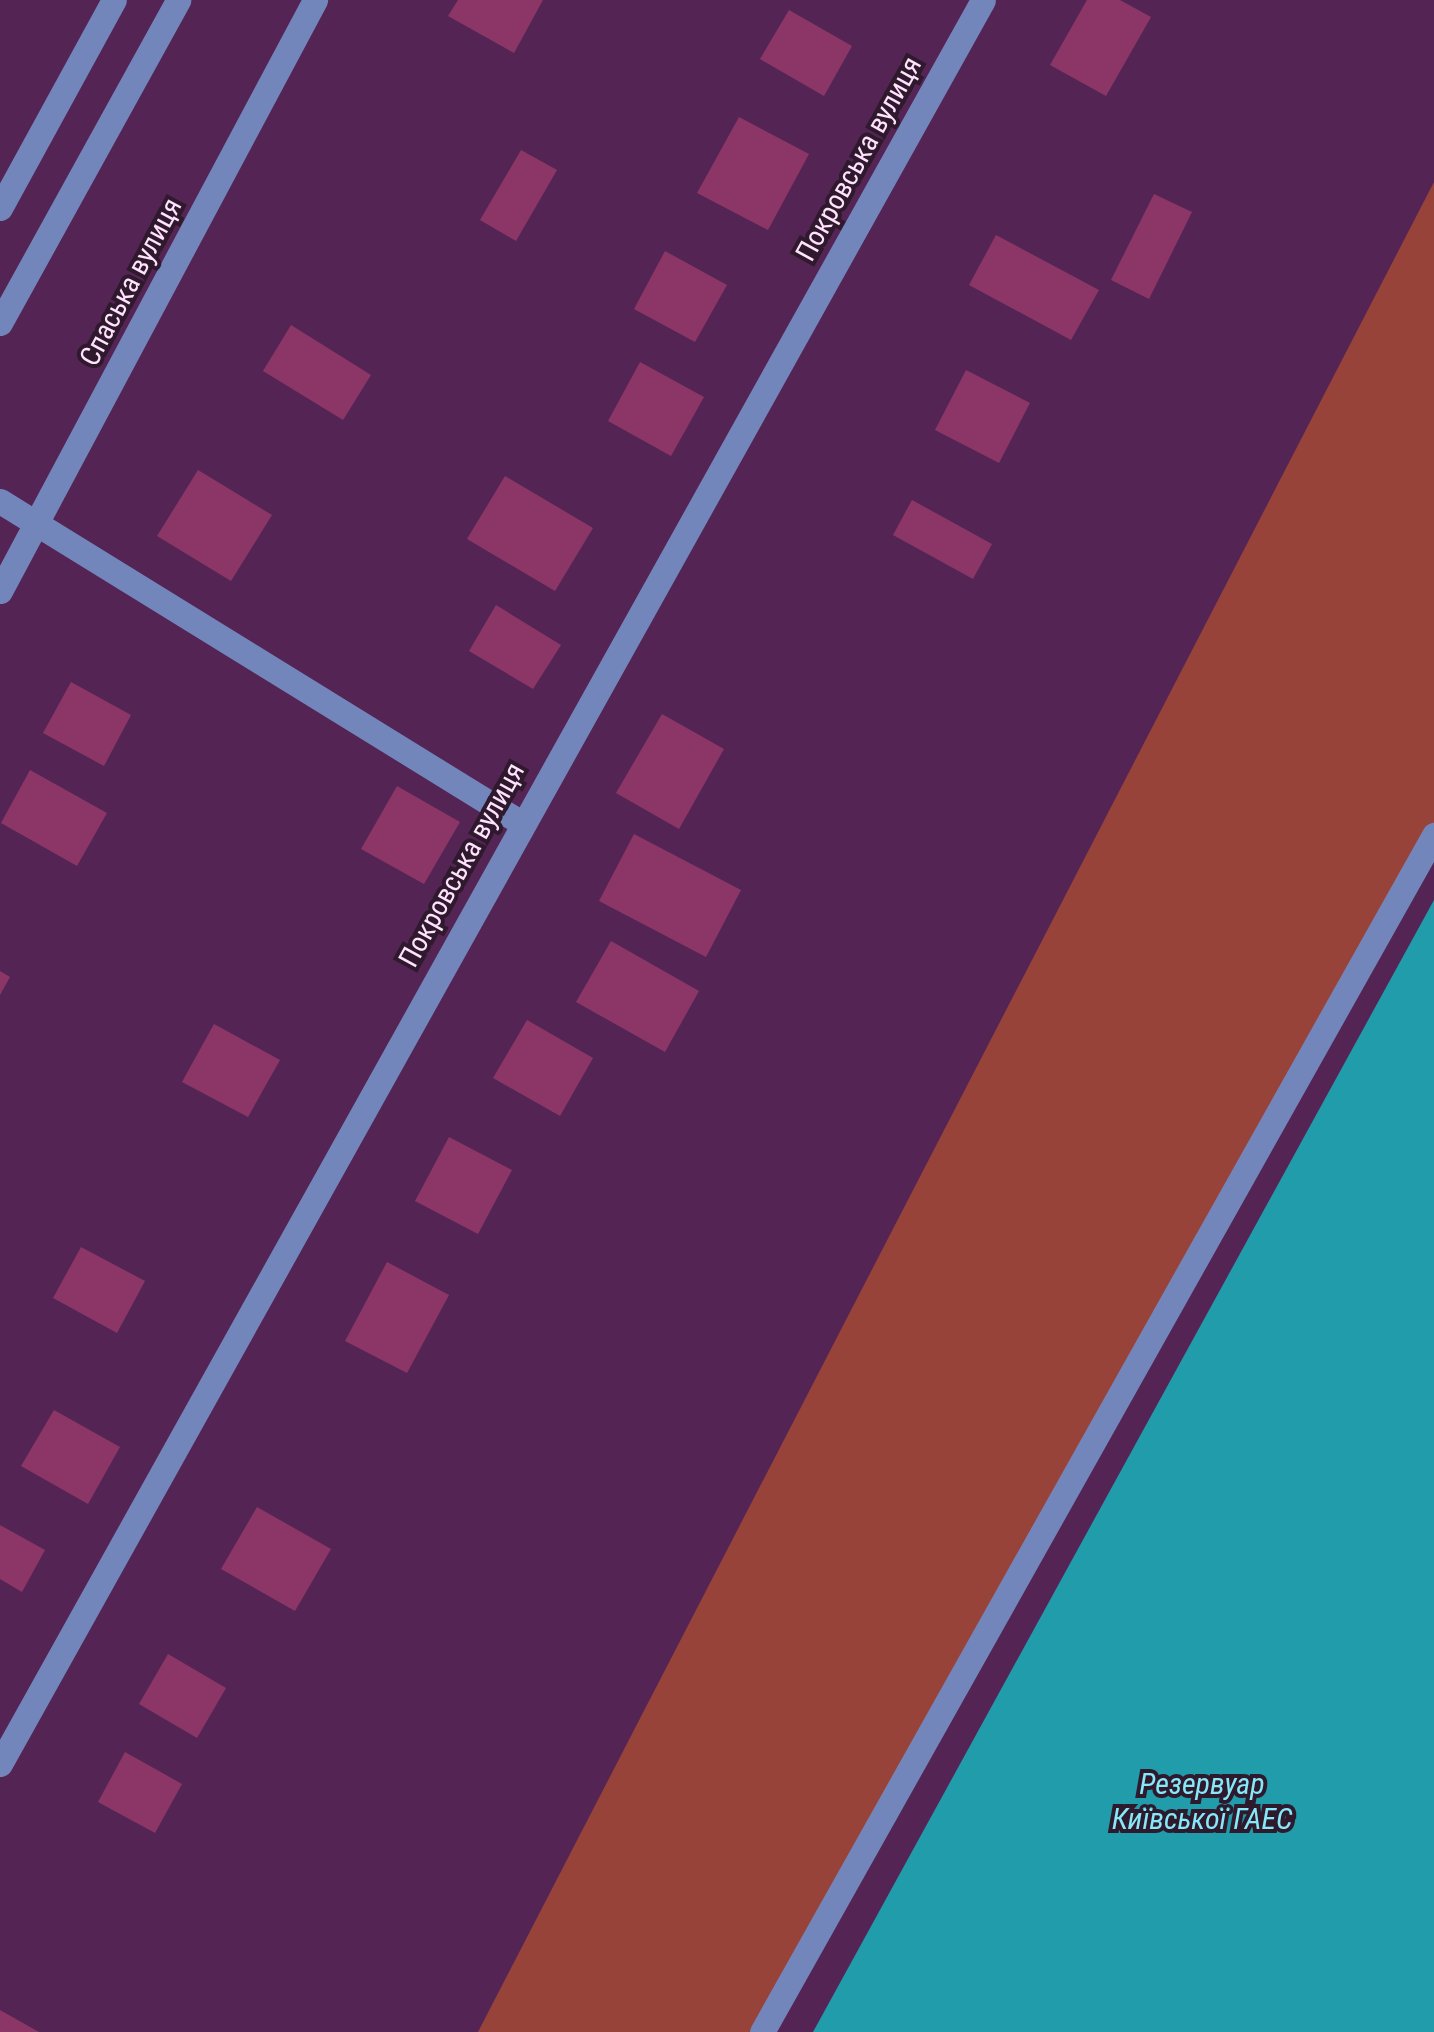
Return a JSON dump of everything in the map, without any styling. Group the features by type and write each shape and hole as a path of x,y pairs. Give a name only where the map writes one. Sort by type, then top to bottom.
{"street":[{"path":"0,208 114,0"},
{"path":"0,323 178,0"},
{"name":"Спаська вулиця","path":"0,591 315,0"},
{"name":"Покровська вулиця","path":"0,1764 520,822 983,0"},
{"path":"0,501 520,822"},
{"path":"762,2032 1434,836"}],"shaded area":[{"path":"1434,182 1434,835 762,2032 478,2032"}],"water":[{"name":"Резервуар Київської ГАЕС","path":"1434,900 1434,2032 813,2032"}],"building":[{"path":"458,0 543,0 514,53 448,16"},
{"path":"1087,0 1120,0 1151,17 1106,96 1050,65"},
{"path":"789,10 852,46 824,96 760,59"},
{"path":"739,117 809,154 768,230 697,193"},
{"path":"521,150 557,170 516,241 480,220"},
{"path":"1154,194 1192,212 1149,299 1111,280"},
{"path":"996,235 1099,290 1071,340 969,285"},
{"path":"665,251 727,285 695,342 634,309"},
{"path":"291,325 371,375 343,420 263,371"},
{"path":"640,362 704,397 671,456 608,421"},
{"path":"966,370 1030,403 999,463 935,430"},
{"path":"198,470 272,515 231,581 157,536"},
{"path":"505,476 593,528 555,591 467,539"},
{"path":"912,500 992,544 973,579 893,535"},
{"path":"496,605 561,645 533,689 469,651"},
{"path":"71,682 131,715 104,766 43,733"},
{"path":"662,714 724,749 679,829 616,793"},
{"path":"30,770 107,813 77,866 1,823"},
{"path":"397,786 460,822 424,884 361,849"},
{"path":"634,834 741,890 706,957 599,901"},
{"path":"611,941 699,991 665,1052 576,1002"},
{"path":"0,971 10,977 0,995"},
{"path":"527,1020 593,1058 560,1116 493,1078"},
{"path":"214,1024 280,1060 248,1117 182,1082"},
{"path":"449,1137 512,1170 478,1234 415,1201"},
{"path":"81,1247 145,1281 117,1333 53,1298"},
{"path":"387,1262 449,1295 407,1373 345,1341"},
{"path":"54,1410 120,1447 88,1504 21,1466"},
{"path":"257,1507 331,1549 295,1611 221,1569"},
{"path":"0,1525 45,1550 22,1592 0,1579"},
{"path":"168,1654 226,1688 197,1738 139,1704"},
{"path":"125,1752 182,1784 155,1833 98,1802"},
{"path":"0,2010 39,2032 0,2032"}]}
